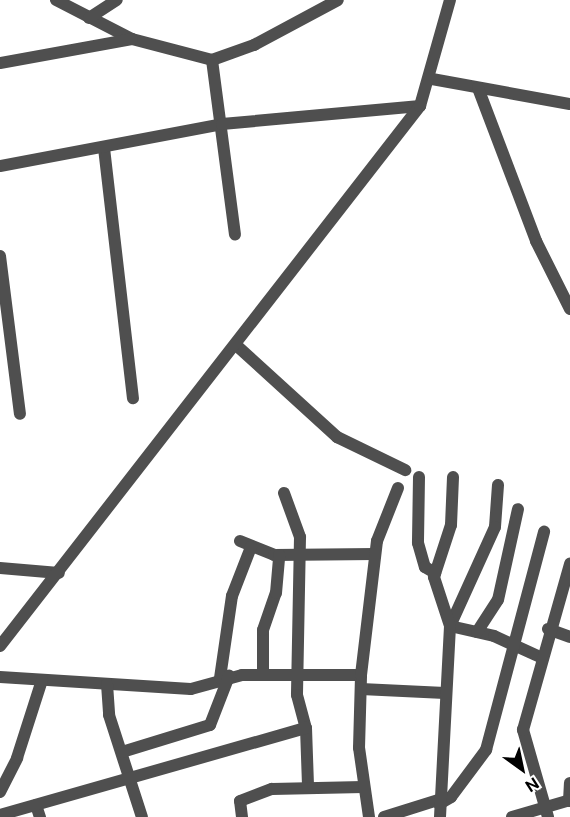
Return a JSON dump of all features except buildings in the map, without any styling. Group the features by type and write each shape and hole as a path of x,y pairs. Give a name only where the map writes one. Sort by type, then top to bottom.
{"street":[{"path":"57,0 132,39 212,60 254,45 338,0"},
{"path":"89,18 117,0"},
{"path":"0,646 420,106 432,79 450,0"},
{"path":"0,63 132,39"},
{"path":"212,60 235,234"},
{"path":"432,79 570,104"},
{"path":"478,88 536,241 570,309"},
{"path":"0,166 222,124 420,106"},
{"path":"104,148 133,398"},
{"path":"0,256 20,414"},
{"path":"236,345 337,437 405,471"},
{"path":"419,477 418,543 425,567 435,573"},
{"path":"440,817 450,626 435,573 451,525 453,477"},
{"path":"450,626 495,527 498,485"},
{"path":"369,817 363,788 361,675 375,554 398,488"},
{"path":"284,493 297,520 300,555 301,673 297,695 306,728 308,786"},
{"path":"477,632 498,600 518,509"},
{"path":"384,817 451,798 486,750 544,532"},
{"path":"122,752 210,725 225,677 232,596 246,544 279,555 375,554"},
{"path":"263,674 263,630 276,593 279,555"},
{"path":"547,811 523,730 540,657 570,564"},
{"path":"0,568 59,573"},
{"path":"450,626 477,632 515,645 540,657"},
{"path":"548,629 570,637"},
{"path":"0,677 192,689 225,677 301,673 361,675"},
{"path":"0,792 17,758 42,681"},
{"path":"107,684 122,752 140,816"},
{"path":"361,689 445,693"},
{"path":"0,815 38,811 130,776 306,728"},
{"path":"512,817 547,811 570,801 570,783"},
{"path":"242,817 239,807 246,797 308,786 363,788"}]}
